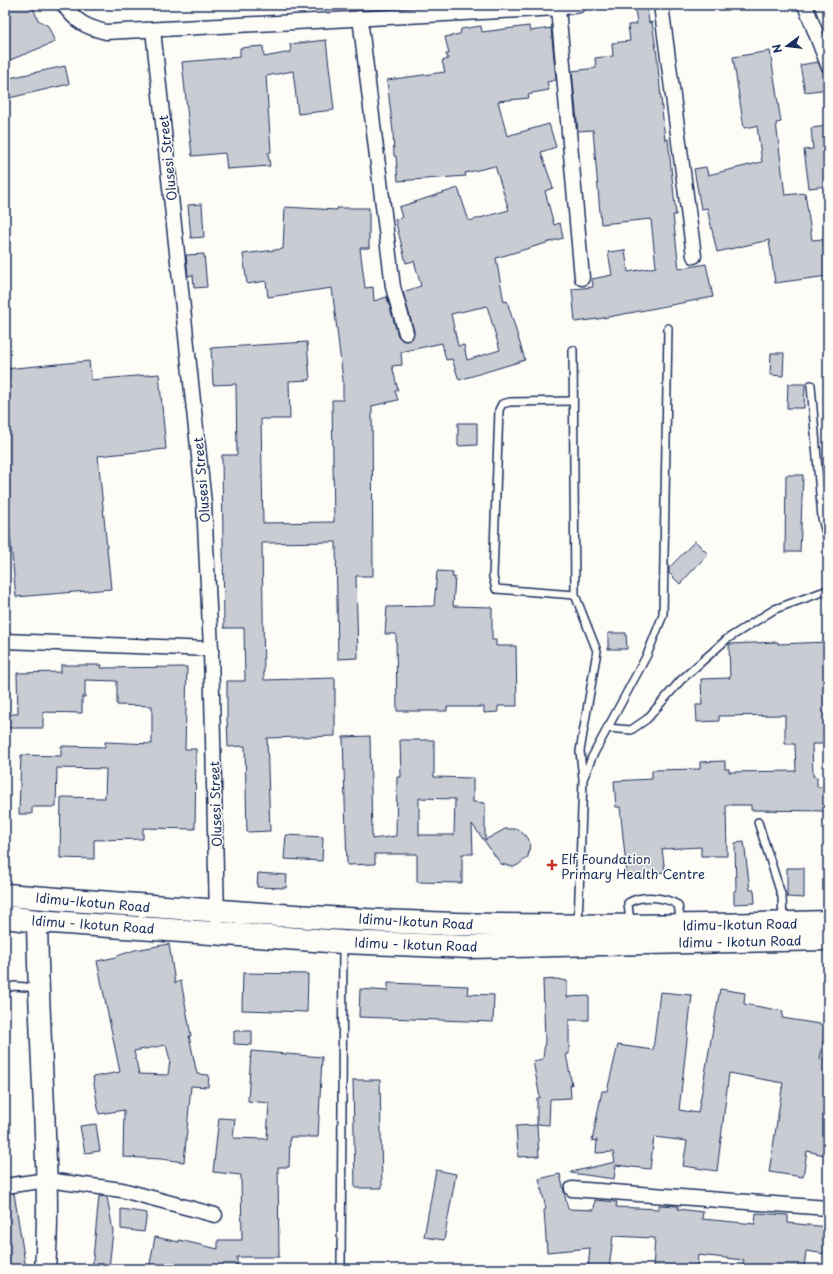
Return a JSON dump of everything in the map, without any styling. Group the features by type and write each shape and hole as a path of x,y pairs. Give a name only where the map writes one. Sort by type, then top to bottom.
{"main road":[{"name":"Idimu-Ikotun Road","path":"5,895 217,922 454,924 578,936 630,926 828,922"},
{"name":"Idimu - Ikotun Road","path":"5,917 37,921 217,922 343,942 470,947 578,936 828,939"}],"street":[{"path":"64,5 72,18 90,28 106,32 558,8 579,5"},
{"path":"662,5 694,256"},
{"path":"804,5 828,65"},
{"path":"558,8 582,278"},
{"path":"360,18 392,288 406,333"},
{"name":"Olusesi Street","path":"153,30 204,503 211,649 217,922"},
{"path":"5,641 211,649"},
{"path":"37,921 38,988 47,1180 48,1240 45,1269"},
{"path":"5,1186 47,1180 122,1190 215,1215"},
{"path":"572,1189 828,1208"}],"lane":[{"path":"583,779 607,728 647,655 663,615 668,328"},
{"path":"573,350 575,595 597,651 580,751 583,779 578,936"},
{"path":"811,385 822,518 828,541"},
{"path":"573,401 510,402 502,404 499,410 493,577 496,589 575,595"},
{"path":"607,728 631,730 647,719 681,680 727,639 775,610 828,590"},
{"path":"758,822 782,897 783,923"},
{"path":"341,1269 343,942"},
{"path":"5,989 14,986 38,988"}],"building":[{"path":"5,5 32,5 38,20 48,26 55,42 5,62"},
{"path":"647,6 649,23 652,22 657,56 665,140 668,139 676,215 673,215 679,269 706,264 713,297 575,322 572,289 593,287 592,279 612,275 608,252 625,250 628,272 656,267 651,219 601,224 593,130 578,131 572,71 596,68 595,58 613,56 612,43 630,41 628,25 637,24 635,7"},
{"path":"481,26 482,32 529,26 530,31 551,28 556,80 547,82 549,90 532,93 528,95 529,98 498,101 507,136 549,124 556,147 541,152 553,188 545,191 554,225 560,223 563,238 496,258 504,302 507,301 525,360 459,380 452,359 446,360 442,343 401,352 402,365 392,366 398,390 395,391 398,400 372,406 373,576 356,576 358,658 338,659 336,542 262,543 264,680 335,678 335,736 267,738 270,831 247,832 245,746 228,747 227,717 227,681 245,681 244,628 224,628 222,455 237,455 236,384 213,385 211,348 307,342 310,380 289,381 290,419 261,419 263,523 334,522 332,400 343,400 343,380 332,288 268,297 266,281 247,284 243,254 283,249 285,207 337,210 337,208 369,208 369,248 360,248 365,288 373,287 374,301 387,297 398,336 404,341 412,339 414,331 403,292 421,286 414,261 406,263 395,219 402,218 399,207 458,188 469,221 509,210 495,166 465,173 466,176 398,181 396,156 394,156 393,132 387,80 445,72 442,61 448,59 446,54 449,54 445,37 460,34 461,29","holes":["487,306 500,350 467,360 464,345 458,346 451,314"]},
{"path":"326,40 334,110 298,114 293,71 266,76 271,152 268,153 270,166 227,169 225,153 192,156 182,62 240,57 240,48 263,46 264,57 291,52 290,44"},
{"path":"770,51 781,122 776,123 785,195 805,193 812,240 823,239 828,276 775,283 769,240 717,252 707,208 701,209 694,169 706,167 708,175 762,162 757,126 744,128 733,57"},
{"path":"818,62 822,71 828,73 828,89 805,92 800,65"},
{"path":"65,66 69,84 5,99 5,79"},
{"path":"828,126 828,186 809,188 804,150 813,149 811,128"},
{"path":"202,204 204,237 191,238 188,205"},
{"path":"204,254 207,287 194,288 193,275 188,276 186,255"},
{"path":"771,353 784,353 783,376 770,375"},
{"path":"89,361 91,380 159,374 166,449 98,456 111,589 16,597 5,482 5,369"},
{"path":"788,384 805,384 804,408 787,408"},
{"path":"458,423 477,423 477,445 458,446"},
{"path":"786,475 803,475 800,552 785,552"},
{"path":"695,541 708,554 680,584 669,573 669,568"},
{"path":"437,571 453,572 452,577 455,577 453,606 492,607 492,640 496,640 496,646 516,646 517,706 498,706 498,712 484,713 484,707 447,707 447,711 397,711 396,634 385,634 387,607 434,606"},
{"path":"608,633 626,633 627,649 608,649"},
{"path":"778,642 778,644 828,642 828,744 812,744 813,776 817,777 817,787 828,787 828,811 751,810 751,805 726,805 727,856 701,856 701,847 662,849 665,872 627,876 620,807 616,807 614,781 652,779 652,770 700,769 700,762 725,761 725,769 729,769 729,772 796,771 795,744 785,744 785,715 719,716 719,721 697,722 696,705 702,705 701,679 730,678 729,644"},
{"path":"61,665 102,665 101,668 187,667 185,749 196,749 195,829 143,828 143,839 94,840 94,859 60,858 61,797 105,798 106,769 57,768 56,807 32,807 32,814 19,814 21,755 61,756 61,746 105,747 105,742 152,744 152,706 117,705 117,681 85,680 85,697 82,697 82,713 43,712 43,728 5,728 5,714 18,714 17,673 61,672"},
{"path":"370,736 372,839 396,836 397,777 401,777 400,740 434,740 434,777 473,778 473,802 485,803 485,840 505,829 518,829 528,838 530,844 528,857 513,867 501,864 472,824 473,854 462,854 462,883 417,882 417,854 375,854 375,864 347,865 343,737","holes":["419,798 455,799 454,835 419,835"]},
{"path":"286,835 323,837 322,861 284,859"},
{"path":"744,842 750,890 754,890 755,903 734,904 734,891 736,890 735,843"},
{"path":"787,868 804,868 804,898 787,897"},
{"path":"258,873 287,875 286,888 257,887"},
{"path":"169,944 175,983 181,981 191,1036 189,1036 197,1074 209,1075 208,1087 191,1086 184,1162 123,1157 124,1110 99,1114 93,1077 120,1072 97,961 117,957 135,950","holes":["166,1045 170,1060 168,1075 139,1074 134,1051"]},
{"path":"243,973 308,974 307,1012 242,1010"},
{"path":"557,979 567,981 567,997 589,996 589,1020 569,1020 569,1054 566,1054 572,1085 570,1085 571,1098 550,1099 549,1125 537,1124 537,1098 540,1098 533,1061 543,1059 545,1041 543,980"},
{"path":"388,983 468,986 467,994 494,995 493,1022 359,1017 360,989 388,991"},
{"path":"720,989 745,993 744,1004 783,1011 782,1018 826,1025 820,1059 828,1060 828,1156 807,1151 803,1177 769,1172 783,1083 729,1073 717,1171 683,1166 687,1141 654,1137 650,1169 616,1165 614,1179 571,1173 615,1162 613,1152 596,1153 597,1140 592,1141 602,1091 607,1091 618,1045 653,1050 660,992 692,995 679,1110 698,1113"},
{"path":"234,1031 252,1031 252,1045 234,1044"},
{"path":"251,1051 322,1057 318,1137 290,1137 289,1167 278,1167 279,1257 237,1257 237,1269 149,1269 155,1237 179,1242 179,1240 218,1249 218,1240 242,1240 241,1175 213,1172 219,1118 235,1119 233,1138 267,1139 269,1103 248,1101"},
{"path":"353,1080 380,1080 382,1188 355,1188"},
{"path":"96,1124 100,1151 85,1153 80,1126"},
{"path":"537,1125 539,1156 518,1157 516,1126"},
{"path":"436,1170 456,1174 444,1240 424,1237"},
{"path":"560,1174 568,1209 594,1210 595,1200 617,1202 616,1207 659,1209 659,1205 678,1206 678,1209 703,1212 702,1219 755,1224 756,1213 788,1215 788,1223 828,1227 826,1254 806,1251 804,1269 742,1269 744,1260 698,1255 697,1269 653,1269 655,1238 613,1236 609,1269 588,1269 590,1248 547,1252 544,1210 546,1209 539,1179"},
{"path":"14,1193 26,1269 5,1269 5,1194"},
{"path":"99,1196 107,1197 113,1231 109,1269 92,1269"},
{"path":"121,1209 147,1213 144,1232 121,1229"}],"place":[{"name":"Elf Foundation Primary Health Centre","path":"552,865"}]}
